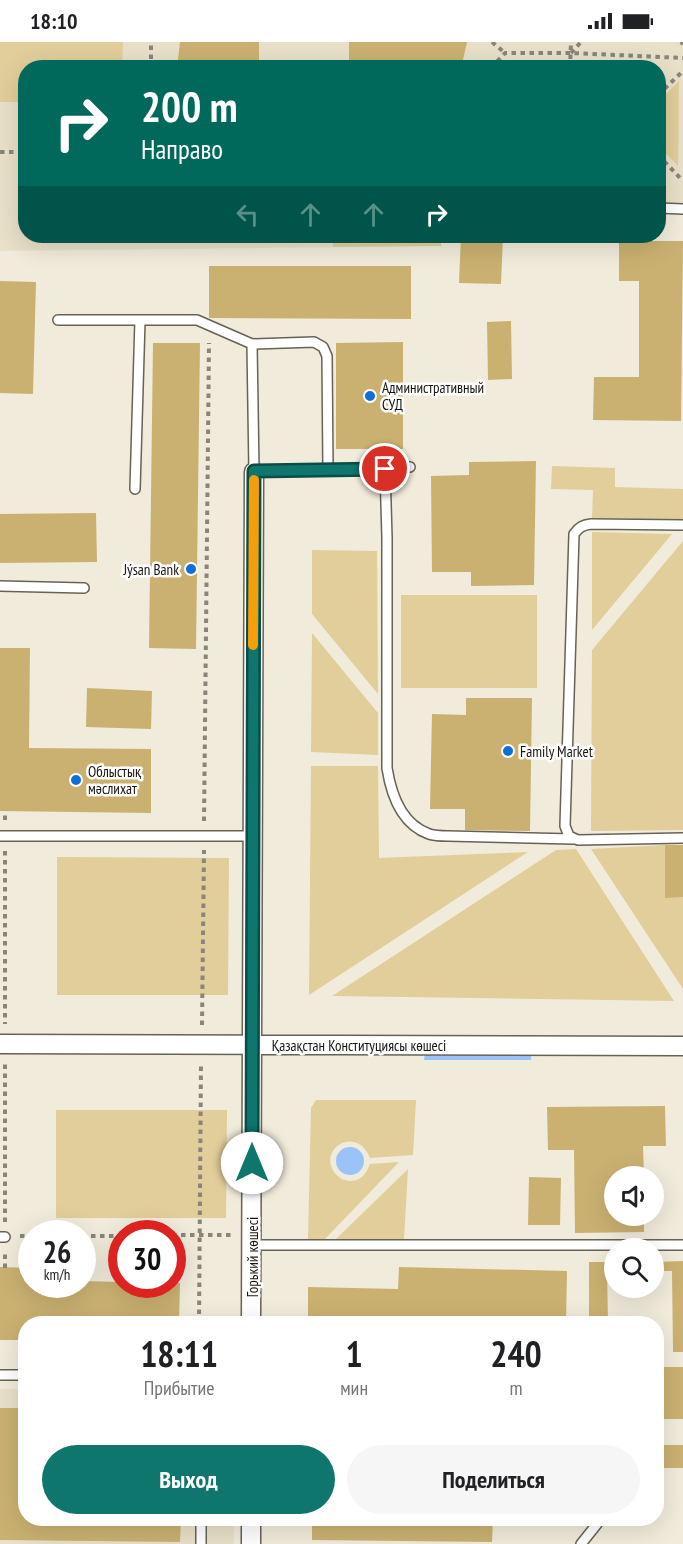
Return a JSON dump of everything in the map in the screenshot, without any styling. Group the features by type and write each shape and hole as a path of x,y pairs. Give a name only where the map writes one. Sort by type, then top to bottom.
{"street":[{"name":"Горький көшесі","path":"251,1316 254,471"},
{"name":"Қазақстан Конституциясы көшесі","path":"0,1044 683,1046"},
{"path":"251,1526 251,1544"}],"lane":[{"path":"666,208 683,209"},
{"path":"58,320 197,321 252,344 314,342 326,351 328,470"},
{"path":"135,489 140,320"},
{"path":"252,344 254,471 410,467"},
{"path":"385,469 387,768 391,790 398,807 411,823 429,834 573,839 683,838"},
{"path":"573,839 564,826 574,534 584,525 591,524 683,525"},
{"path":"0,586 84,588"},
{"path":"0,836 253,836"},
{"path":"252,1240 683,1245"},
{"path":"0,1375 18,1375"},
{"path":"201,1526 201,1544"},
{"path":"581,1544 595,1526"}],"path":[{"path":"151,42 151,60"},
{"path":"492,42 505,53 571,53 683,58"},
{"path":"571,42 571,60"},
{"path":"571,53 581,42"},
{"path":"498,60 505,53"},
{"path":"666,87 683,71"},
{"path":"0,152 18,152"},
{"path":"666,163 683,181"},
{"path":"186,1236 252,1240"}],"shaded area":[{"path":"0,42 683,42 683,206 666,206 666,60 18,60 18,243 441,243 441,246 0,251"},
{"path":"0,42 123,42 122,60 18,60 18,102 0,102"},
{"path":"679,81 678,166 666,153 666,94"},
{"path":"333,243 441,243 441,246 333,247"},
{"path":"552,466 615,468 615,487 683,489 683,520 592,518 593,490 551,489"},
{"path":"592,532 672,534 592,630"},
{"path":"683,541 683,830 591,831 592,650"},
{"path":"312,550 377,551 378,694 312,614"},
{"path":"401,595 537,595 537,688 401,688"},
{"path":"312,633 378,713 378,755 311,752"},
{"path":"311,766 378,766 379,858 528,852 309,995"},
{"path":"665,845 665,897 683,897 683,989 591,849"},
{"path":"576,849 674,1001 332,996 556,850"},
{"path":"57,857 229,858 228,995 57,995"},
{"path":"316,1100 416,1100 413,1155 370,1158 364,1148 357,1143 349,1142 335,1148 330,1163 334,1172 347,1181 360,1178 370,1164 399,1162 324,1240 308,1239 311,1108"},
{"path":"56,1110 227,1110 226,1218 56,1218"},
{"path":"408,1169 404,1239 336,1239"},
{"path":"0,1389 18,1389 18,1526 234,1526 234,1544 0,1544"}],"water":[{"path":"533,1035 531,1060 424,1060 427,1037"},
{"path":"350,1147 360,1151 364,1161 360,1171 350,1175 340,1171 336,1161 340,1151"}],"building":[{"path":"180,42 259,42 259,60 178,60"},
{"path":"349,42 467,42 463,60 349,60"},
{"path":"683,241 681,421 593,420 594,377 639,377 639,281 619,281 619,243"},
{"path":"461,243 503,243 501,284 459,283"},
{"path":"209,266 411,266 411,319 209,318"},
{"path":"0,281 36,282 33,394 0,393"},
{"path":"511,321 512,379 488,380 487,322"},
{"name":"Административный СУД","path":"403,342 403,449 336,449 336,343"},
{"path":"153,343 200,343 196,649 149,648"},
{"path":"536,461 534,585 471,586 471,572 432,572 431,476 469,475 469,462"},
{"path":"96,513 97,562 0,563 0,514"},
{"name":"Облыстық мәслихат","path":"0,648 30,648 29,748 151,749 151,813 0,811"},
{"path":"87,688 152,691 151,729 86,727"},
{"name":"Family Мarket","path":"466,698 532,698 530,831 465,830 465,809 430,809 432,714 466,715"},
{"path":"665,845 683,845 683,897 665,898"},
{"path":"665,1106 666,1146 643,1146 644,1166 604,1166 604,1226 644,1226 644,1232 575,1233 574,1150 548,1150 547,1107"},
{"path":"529,1177 561,1178 560,1225 528,1225"},
{"path":"683,1261 683,1352 673,1352 672,1271 664,1271 664,1262"},
{"path":"589,1262 604,1262 604,1298 608,1298 608,1316 589,1316"},
{"path":"0,1267 18,1268 18,1298 96,1298 96,1281 108,1282 108,1298 180,1298 179,1316 18,1316 18,1340 0,1340"},
{"path":"399,1267 567,1271 566,1316 308,1316 308,1287 398,1289"},
{"path":"664,1367 683,1367 683,1419 664,1419"},
{"path":"0,1408 18,1408 18,1526 181,1526 180,1542 0,1540"},
{"path":"664,1445 683,1445 683,1468 664,1468"},
{"path":"312,1526 493,1526 492,1542 312,1540"}],"slow traffic":[{"path":"253,645 254,480"}],"place":[{"name":"Административный СУД","path":"370,396"},
{"name":"Jýsan Bank","path":"191,569"},
{"name":"Family Мarket","path":"508,751"},
{"name":"Облыстық мәслихат","path":"76,780"}],"route":[{"path":"252,1163 254,471 385,469"}]}
